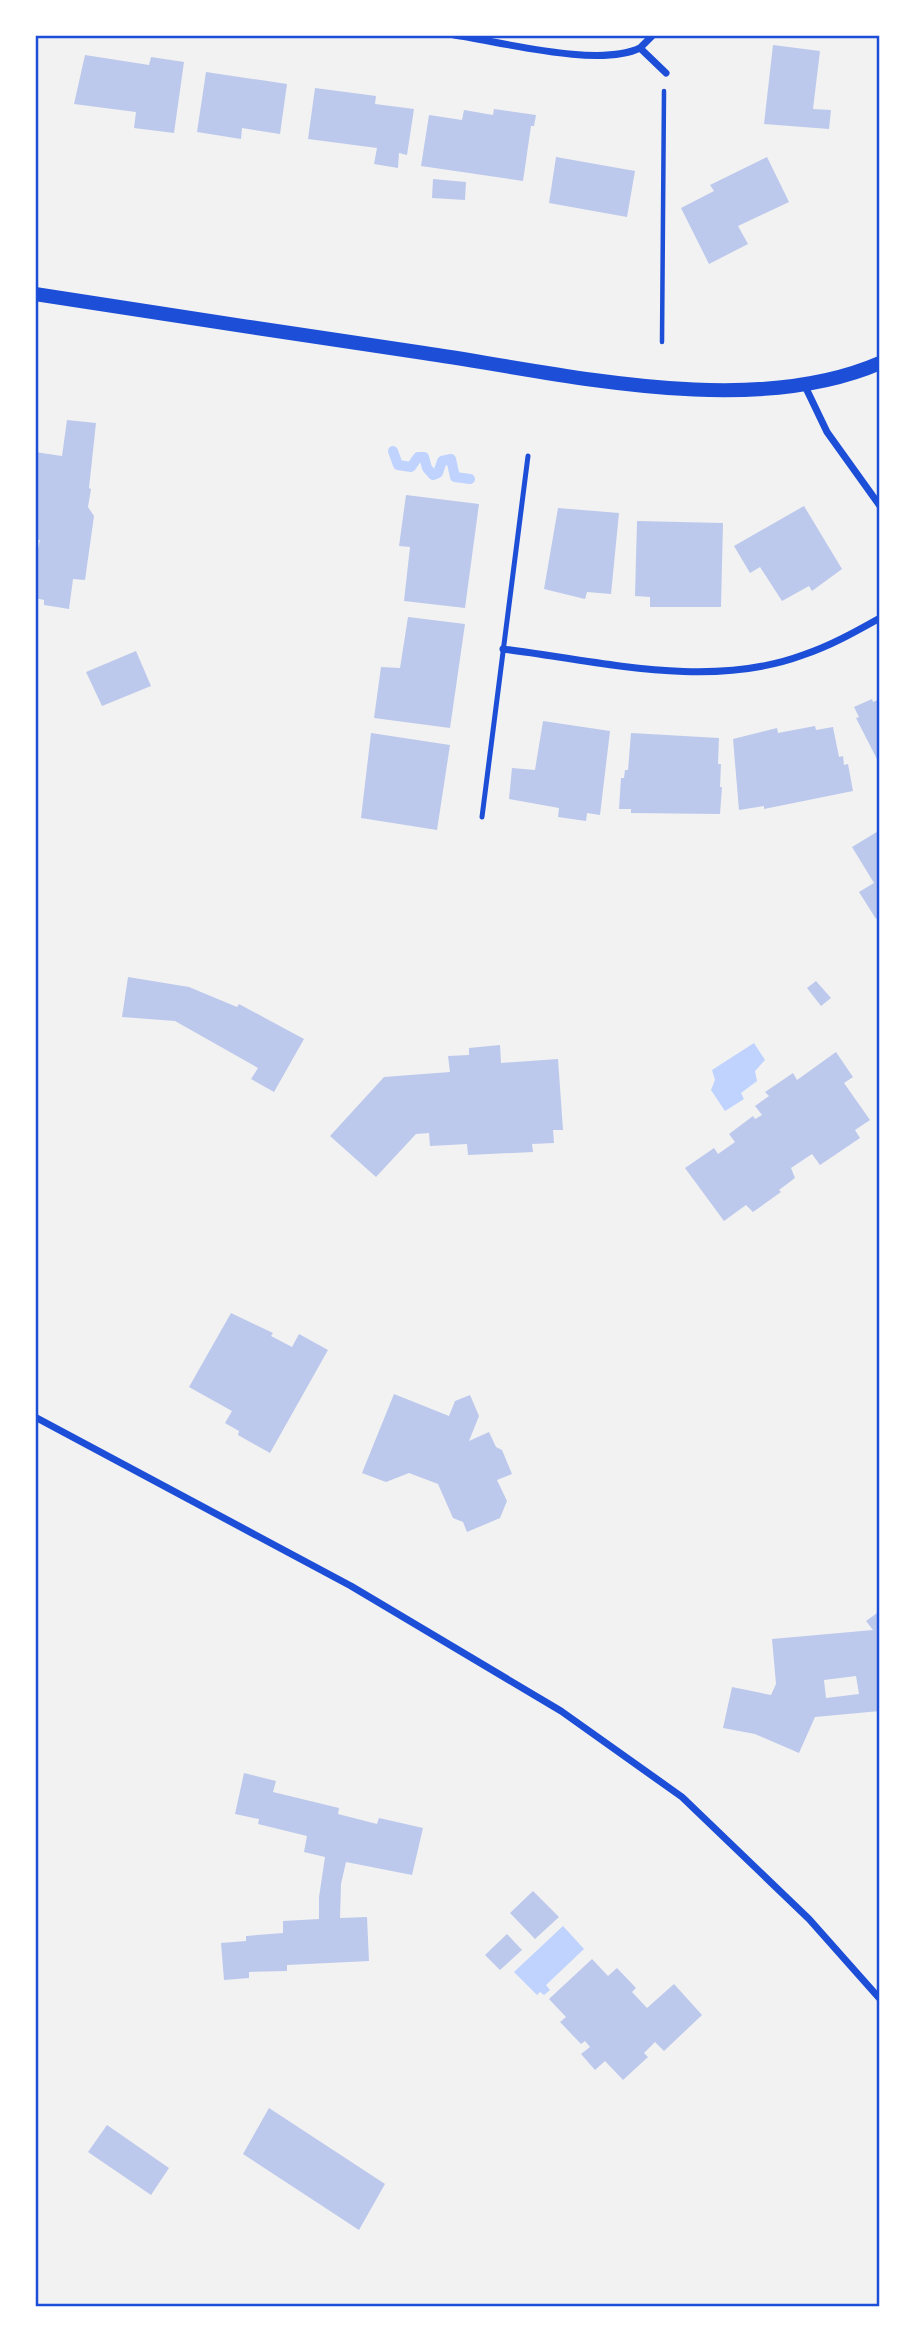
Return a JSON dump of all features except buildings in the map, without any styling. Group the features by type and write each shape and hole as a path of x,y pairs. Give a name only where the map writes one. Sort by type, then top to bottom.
{"main road":[{"path":"35,293 612,380 723,389 775,389 832,379 880,363"}],"street":[{"path":"454,35 597,57 625,56 640,48 653,35"},
{"path":"640,48 666,73"},
{"path":"804,384 827,432 880,506"},
{"path":"503,649 691,672 749,668 801,656 880,618"},
{"path":"35,1417 351,1586 561,1710 682,1797 809,1919 880,1999"}],"lane":[{"path":"482,817 528,456"}],"path":[{"path":"662,342 662,122 666,73"}],"water":[{"path":"754,1043 765,1060 755,1071 757,1081 741,1093 744,1099 725,1111 711,1090 715,1080 712,1070"},
{"path":"563,1926 584,1949 546,1985 550,1990 544,1995 540,1992 537,1995 514,1972"}],"waterway":[{"path":"393,451 398,465 411,467 418,457 424,457 427,468 433,475 438,473 442,461 451,459 455,477 470,479"}]}
